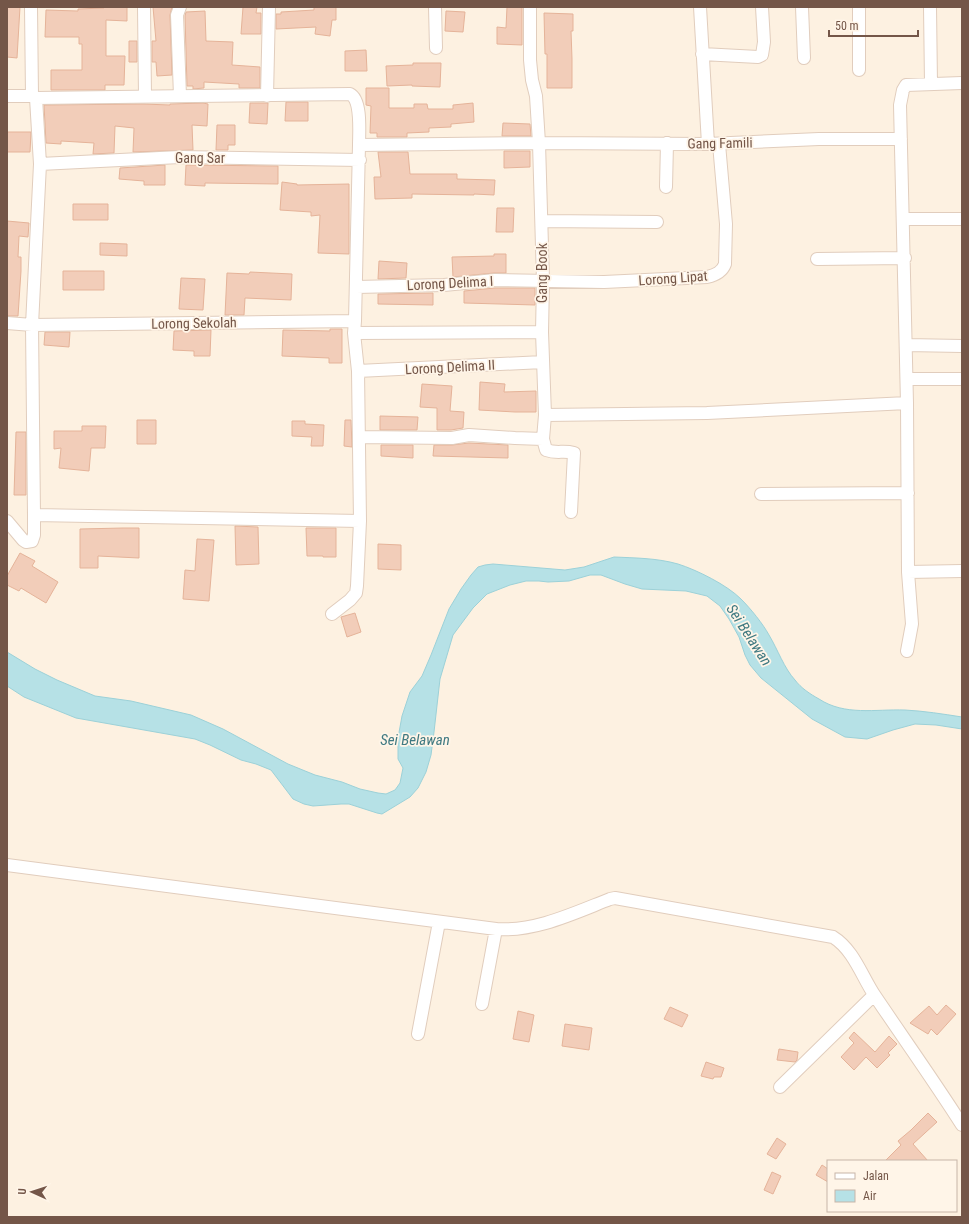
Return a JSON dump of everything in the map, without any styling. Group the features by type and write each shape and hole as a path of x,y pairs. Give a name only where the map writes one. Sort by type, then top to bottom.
{"street":[{"path":"7,521 23,540 30,542 33,539 32,325 40,164 34,97 31,7"},
{"path":"144,7 145,97"},
{"path":"180,7 177,16 180,96"},
{"path":"267,96 269,7"},
{"path":"435,7 436,48"},
{"name":"Gang Book","path":"530,7 530,60 532,80 536,96 542,221 542,332 545,415 543,439"},
{"path":"700,7 702,54 713,144"},
{"path":"702,54 758,57 762,55 764,42 762,7"},
{"path":"802,7 804,58"},
{"path":"859,7 859,70"},
{"path":"930,7 931,84"},
{"path":"907,651 912,624 908,572 907,379 900,105 903,90 906,85 962,83"},
{"path":"7,96 145,97 350,94 354,96 358,111 360,160 355,327 358,371 360,521 356,592 350,600 332,614"},
{"name":"Gang Famili","path":"359,145 539,143 713,144 901,139"},
{"path":"666,143 666,187"},
{"name":"Lorong Lipat","path":"543,281 612,282 707,277 717,275 724,268 725,264 726,224 713,144"},
{"name":"Gang Sar","path":"40,164 180,157 360,160"},
{"path":"904,219 962,218"},
{"path":"542,221 657,222"},
{"path":"817,259 904,258"},
{"name":"Lorong Delima I","path":"356,287 444,285 495,280 543,281"},
{"name":"Lorong Sekolah","path":"7,323 32,325 355,327 542,332"},
{"path":"906,345 962,346"},
{"name":"Lorong Delima II","path":"358,371 543,362"},
{"path":"907,379 962,379"},
{"path":"545,415 708,413 907,404"},
{"path":"359,437 452,438 469,435 543,439 546,450 554,453 560,451 574,453 571,512"},
{"path":"761,494 908,493"},
{"path":"34,515 360,521"},
{"path":"908,572 962,571"},
{"path":"7,865 496,929 525,928 568,915 610,899 624,899 833,937 846,946 874,995 934,1081 962,1125"},
{"path":"418,1034 439,922"},
{"path":"482,1004 496,929"},
{"path":"780,1087 874,995"}],"water":[{"name":"Sei Belawan","path":"614,557 654,559 678,564 703,574 728,588 741,599 760,621 781,659 797,683 809,693 829,704 850,710 905,710 962,717 962,729 936,725 915,724 867,739 845,737 812,719 761,678 750,665 739,637 729,619 720,606 707,596 686,591 642,589 601,575 590,575 569,581 526,581 510,585 487,594 473,608 453,635 440,679 431,755 426,772 418,788 410,797 382,814 349,804 313,806 304,804 293,799 271,770 241,760 195,739 76,718 24,697 7,686 7,652 57,680 95,696 131,701 191,715 223,729 288,764 315,775 342,782 360,789 386,794 395,790 400,783 403,768 398,759 398,738 402,716 410,692 422,676 449,609 461,589 478,567 493,564 565,570 584,567"}],"building":[{"path":"7,7 20,7 17,58 7,57"},
{"path":"127,7 127,21 106,20 106,56 125,56 124,85 105,85 105,90 51,90 51,70 82,70 82,44 79,44 79,37 45,37 46,10 78,11 78,9"},
{"path":"153,7 172,7 170,15 172,75 157,76 156,62 152,62 152,41 156,41"},
{"path":"243,7 257,7 256,13 261,13 261,34 241,34"},
{"path":"314,7 336,7 336,20 332,20 330,36 315,34 316,27 276,29 276,14 281,14 281,12 314,10"},
{"path":"507,7 522,7 522,45 497,44 497,27 506,28"},
{"path":"205,11 206,41 233,42 232,65 260,67 260,88 239,88 239,84 204,82 204,88 193,89 193,86 187,86 185,16 186,12"},
{"path":"446,11 465,12 463,32 445,31"},
{"path":"544,13 573,14 573,31 571,31 572,88 547,88 547,54 545,54"},
{"path":"129,41 137,41 137,62 129,62"},
{"path":"366,50 367,71 345,71 345,51"},
{"path":"413,63 441,63 440,87 412,85 387,86 386,66 413,65"},
{"path":"366,88 389,88 389,108 414,108 414,104 427,104 428,109 453,109 453,105 473,103 474,122 451,124 451,127 429,128 429,132 407,133 407,137 377,137 377,133 370,133 371,106 366,105"},
{"path":"286,102 308,102 308,121 285,121"},
{"path":"250,103 268,103 267,124 249,123"},
{"path":"208,104 207,126 192,125 193,150 133,152 134,128 115,126 114,153 93,154 94,143 61,141 61,144 46,143 44,105 170,105"},
{"path":"503,123 530,124 531,136 502,136"},
{"path":"217,125 235,125 235,145 228,145 228,150 216,150"},
{"path":"7,132 31,132 30,152 7,152"},
{"path":"504,151 530,151 530,167 504,168"},
{"path":"378,152 408,152 410,174 457,174 457,179 495,180 494,195 412,194 412,198 375,199 374,177 381,177"},
{"path":"165,165 165,185 144,185 144,181 119,179 120,168"},
{"path":"186,165 278,166 278,184 205,183 205,186 185,185"},
{"path":"282,182 297,185 349,184 349,254 318,253 320,215 311,216 311,212 280,210"},
{"path":"73,204 108,204 108,220 73,220"},
{"path":"497,208 514,208 513,232 496,232"},
{"path":"7,221 29,223 28,237 19,236 18,257 21,257 21,271 18,316 7,316"},
{"path":"100,243 127,244 127,256 100,255"},
{"path":"494,254 506,254 506,273 453,277 452,257 494,256"},
{"path":"379,261 407,263 406,278 378,279"},
{"path":"63,271 104,271 104,290 63,290"},
{"path":"250,272 292,274 291,300 245,298 244,315 225,315 227,273 249,274"},
{"path":"181,278 205,279 203,310 179,309"},
{"path":"495,288 535,288 535,305 464,303 464,291"},
{"path":"433,293 433,305 378,304 378,294"},
{"path":"330,329 342,329 342,363 329,363 329,358 282,356 283,330 330,331"},
{"path":"211,330 210,356 194,356 194,351 173,350 174,331"},
{"path":"45,332 70,332 69,347 44,345"},
{"path":"480,382 505,384 504,392 536,391 536,412 479,410"},
{"path":"422,384 452,386 450,411 464,412 463,428 437,430 437,408 420,407"},
{"path":"380,416 418,417 417,430 380,430"},
{"path":"137,420 156,420 156,444 137,444"},
{"path":"345,420 351,420 352,447 344,446"},
{"path":"292,421 305,421 305,424 324,425 323,446 311,446 312,437 292,436"},
{"path":"82,426 106,426 105,448 91,448 89,471 59,468 61,448 54,449 54,431 82,431"},
{"path":"16,432 26,432 26,495 14,495"},
{"path":"469,443 508,445 508,458 433,456 434,445"},
{"path":"381,445 413,445 413,458 381,456"},
{"path":"235,526 258,527 259,564 236,565"},
{"path":"139,528 139,558 98,556 98,568 80,568 80,529"},
{"path":"306,528 336,528 336,557 307,556"},
{"path":"197,539 214,540 209,601 183,599 185,570 195,571"},
{"path":"378,544 401,545 401,570 378,569"},
{"path":"20,553 35,561 32,566 58,582 46,603 21,588 19,591 7,585 7,576"},
{"path":"355,613 361,632 347,637 341,617"},
{"path":"946,1005 956,1014 937,1035 931,1029 928,1034 910,1023 929,1006 937,1015"},
{"path":"670,1007 688,1015 682,1027 664,1019"},
{"path":"518,1011 534,1015 529,1042 513,1039"},
{"path":"565,1024 592,1028 589,1050 562,1046"},
{"path":"854,1032 875,1052 889,1036 897,1044 888,1053 890,1055 877,1068 866,1057 854,1070 841,1057 854,1043 849,1038"},
{"path":"779,1049 798,1052 797,1060 795,1062 777,1060"},
{"path":"706,1062 724,1068 721,1077 714,1077 713,1079 701,1076"},
{"path":"928,1113 937,1122 913,1144 927,1160 886,1160 901,1145 898,1141"},
{"path":"777,1138 786,1144 776,1159 767,1154"},
{"path":"822,1165 827,1168 827,1181 816,1175"},
{"path":"772,1172 781,1176 773,1194 764,1190"}]}
